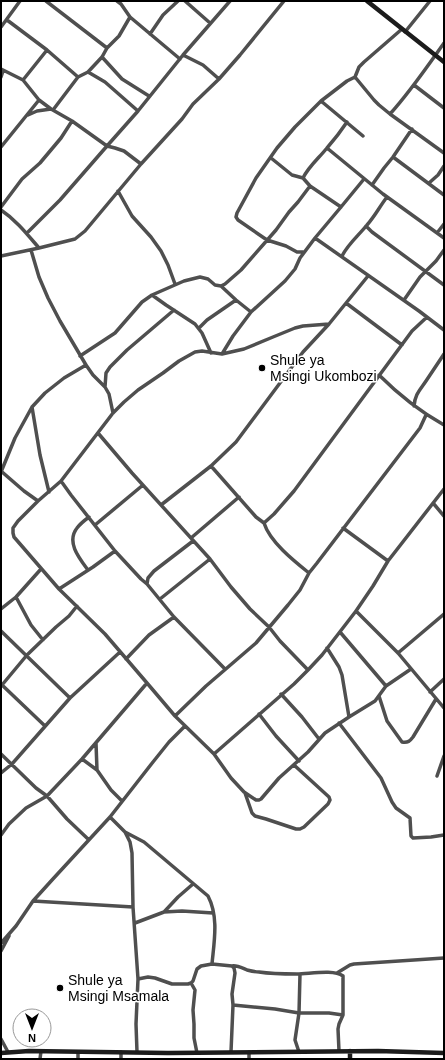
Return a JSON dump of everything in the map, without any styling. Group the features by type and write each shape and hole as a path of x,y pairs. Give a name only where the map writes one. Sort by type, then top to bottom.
{"street":[{"path":"1,26 20,1"},
{"path":"46,1 106,48"},
{"path":"117,1 121,4 130,17 180,59"},
{"path":"121,4 124,1"},
{"path":"150,34 163,16 178,1"},
{"path":"185,1 210,23"},
{"path":"27,233 60,200 138,111 183,55 230,1"},
{"path":"1,256 75,239 85,231 141,164 182,119 193,104 219,79 240,55 284,1"},
{"path":"367,1 444,62"},
{"path":"303,252 297,252 286,246 267,240 238,220 236,215 256,178 277,148 295,127 321,101 347,81 355,77 359,67 404,31 430,1"},
{"path":"23,120 28,115 37,111 52,109 78,77 88,72 102,57 106,48 119,36 130,17"},
{"path":"7,20 47,50 78,77"},
{"path":"390,114 404,99 444,43"},
{"path":"22,80 47,50"},
{"path":"183,55 203,65 219,79"},
{"path":"102,57 122,79 149,96"},
{"path":"1,77 2,70 22,80 39,100 107,146 124,151 141,164"},
{"path":"88,72 105,82 138,111"},
{"path":"355,77 374,100 390,114 444,153"},
{"path":"414,85 444,108"},
{"path":"1,147 39,100"},
{"path":"321,101 363,136"},
{"path":"39,248 27,233 1,208 22,179 40,163 61,138 72,121"},
{"path":"303,178 306,171 327,148 347,122"},
{"path":"372,185 412,129"},
{"path":"327,148 387,197 444,238"},
{"path":"393,157 444,194"},
{"path":"271,158 292,174 303,178 310,186 341,207"},
{"path":"430,183 444,166"},
{"path":"222,354 251,312 285,281 295,269 303,252 364,179"},
{"path":"221,286 241,270 256,254 310,186"},
{"path":"118,191 132,216 156,243 161,251 175,284"},
{"path":"342,256 387,197"},
{"path":"437,233 444,224"},
{"path":"366,226 444,285"},
{"path":"314,238 342,256 444,330"},
{"path":"31,250 39,277 48,298 80,356 109,394 113,413"},
{"path":"404,300 420,277 436,261 444,250"},
{"path":"161,505 211,466 236,442 303,352 329,324 368,276"},
{"path":"80,356 114,333 142,302 152,295 184,280 200,277 208,279 215,285 221,286 251,312"},
{"path":"152,295 199,328 211,353"},
{"path":"199,328 207,320 236,300"},
{"path":"346,303 402,345"},
{"path":"105,387 106,373 110,367 127,350 174,310"},
{"path":"264,523 294,491 412,331 427,317"},
{"path":"329,324 295,328 244,349 222,354 202,351 195,352 188,356 138,390 113,413 61,481 18,521 13,528 12,533 41,569 96,625 175,716 214,754 231,778 244,792 256,800 262,799 279,778 299,761 325,733 375,701 386,686 411,669"},
{"path":"414,406 414,399 418,390 426,382 444,354"},
{"path":"38,501 1,472 15,438 32,406 45,393 64,378 86,365"},
{"path":"379,375 408,402 426,415 444,425"},
{"path":"32,406 40,455 49,492"},
{"path":"175,716 206,686 256,643 300,590 309,573 420,428 426,415"},
{"path":"98,433 210,559 250,609 269,627 280,641 308,670"},
{"path":"211,466 256,517 264,523 267,530 279,546 309,573"},
{"path":"61,481 70,495 115,551 147,584 174,617 225,669"},
{"path":"95,525 143,484"},
{"path":"214,754 308,670 356,611 388,561 444,489"},
{"path":"147,584 148,578 154,571 239,498"},
{"path":"433,504 444,516"},
{"path":"88,570 74,550 72,541 73,534 77,527 89,517"},
{"path":"343,528 388,561"},
{"path":"60,589 115,551"},
{"path":"160,599 210,559"},
{"path":"1,610 16,597 41,569"},
{"path":"16,597 31,625 43,640"},
{"path":"45,726 2,684 26,656 69,616 77,606"},
{"path":"356,611 398,654 444,708"},
{"path":"398,654 444,614"},
{"path":"126,659 149,635 174,617"},
{"path":"1,631 70,698"},
{"path":"340,632 386,686"},
{"path":"327,648 339,666 342,675 349,717"},
{"path":"1,773 12,764 70,698 120,652"},
{"path":"430,692 444,679"},
{"path":"1,835 21,812 47,796 82,759 147,683"},
{"path":"281,694 302,717 319,739"},
{"path":"379,696 387,721 402,742 406,743 413,737 436,699"},
{"path":"259,714 276,736 299,761"},
{"path":"339,723 381,778 396,808 410,818 411,836 413,838 421,839 444,834"},
{"path":"1,943 34,901 88,839 110,817 161,752 185,726"},
{"path":"96,743 97,770"},
{"path":"1,754 36,788 47,796 67,819 88,839"},
{"path":"437,776 444,756"},
{"path":"82,759 97,770 111,790 122,801"},
{"path":"244,792 252,813 255,816 292,828 300,829 304,827 328,804 330,800 329,796 294,765"},
{"path":"110,817 125,832 144,842 208,896 212,903 215,924 212,964"},
{"path":"125,832 130,842 132,853 133,907 138,979 136,1024 137,1052"},
{"path":"164,912 193,884"},
{"path":"34,901 133,907"},
{"path":"135,924 164,912 182,911 213,913"},
{"path":"1,951 6,944 9,934"},
{"path":"337,973 354,964 444,958"},
{"path":"191,983 197,969 201,966 212,964 235,966 248,970 277,974 337,973 343,976"},
{"path":"231,1052 232,994 235,972 232,966"},
{"path":"339,1052 338,1030 343,1015 343,976 346,967"},
{"path":"299,1052 295,1040 299,1013 300,974"},
{"path":"138,979 148,977 172,984 191,983"},
{"path":"191,983 195,990 194,1038 197,1053"},
{"path":"233,1005 299,1013 329,1013 343,1015"},
{"path":"1,1039 8,1052"},
{"path":"40,1059 41,1051"},
{"path":"1,1053 41,1051 197,1053 378,1051 444,1054"},
{"path":"350,1051 350,1059"},
{"path":"78,1052 78,1059"},
{"path":"121,1052 121,1059"},
{"path":"249,1052 249,1059"}],"place":[{"name":"Shule ya Msingi Ukombozi","path":"262,368"},
{"name":"Shule ya Msingi Msamala","path":"60,988"}]}
